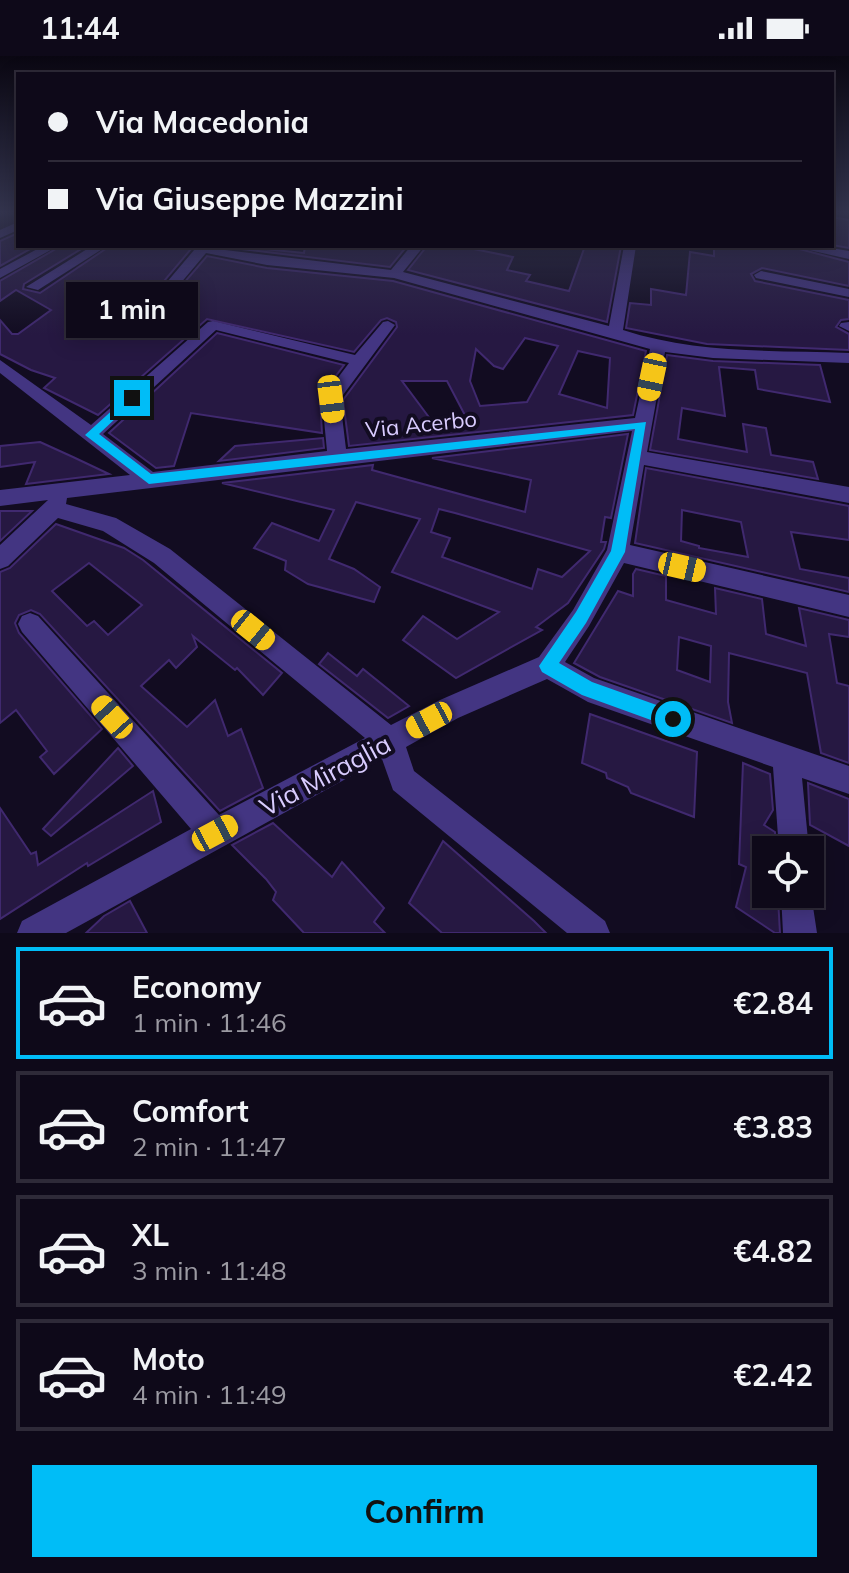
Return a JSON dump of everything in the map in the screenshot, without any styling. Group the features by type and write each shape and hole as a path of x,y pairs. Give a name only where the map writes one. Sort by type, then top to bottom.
{"street":[{"path":"0,274 39,253"},
{"path":"33,287 90,253"},
{"path":"82,305 154,306 195,253"},
{"path":"228,253 267,261 394,274 658,346 713,353 849,358"},
{"path":"345,268 355,253"},
{"path":"394,274 412,253"},
{"path":"615,332 629,253"},
{"path":"761,275 849,293"},
{"path":"91,435 213,325 359,361"},
{"path":"337,457 331,399 388,325"},
{"path":"658,346 618,552 581,618 548,666 588,689 849,780"},
{"path":"0,365 149,479"},
{"name":"Via Acerbo","path":"0,498 58,500 149,479 642,424"},
{"path":"637,457 849,495"},
{"path":"0,559 58,500 109,524 162,556 390,741 403,780 593,933"},
{"path":"618,552 849,606"},
{"path":"30,624 215,833"},
{"name":"Via Miraglia","path":"34,933 109,889 449,709 548,666"},
{"path":"786,759 793,836"},
{"path":"798,908 800,933"}],"building":[{"path":"0,253 23,253 0,266"},
{"path":"49,253 75,253 24,284 23,289 40,293 100,253 188,253 149,299 82,298 72,304 82,312 139,315 159,312 207,256 267,268 393,281 646,351 633,415 349,446 343,400 397,327 396,322 387,318 381,320 354,352 207,319 98,415 44,388 55,378 0,354 0,320 12,334 18,334 51,310 16,290 0,301 0,281","holes":["525,338 558,346 527,402 480,406 470,381 476,349 494,366 503,369","578,351 610,358 607,408 559,394","402,381 447,381 468,421 434,424"]},
{"path":"274,253 401,253 390,267"},
{"path":"422,253 493,253 513,257 507,270 530,275 526,281 569,291 583,253 620,253 607,322 408,270"},
{"path":"690,253 714,256 714,253 814,253 849,262 849,286 762,268 751,274 755,281 849,300 849,319 841,320 836,327 849,334 849,350 707,344 626,328 630,303 651,305 651,289 686,295"},
{"path":"217,333 344,365 320,397 322,433 191,413 174,466 156,468 109,433"},
{"path":"667,355 713,361 820,365 830,402 758,389 755,370 719,367 725,416 682,408 678,439 747,452 743,424 766,428 771,455 813,462 818,479 650,450"},
{"path":"628,434 611,518 605,517 601,542 606,542 604,549 568,603 536,627 542,630 456,678 403,640 423,616 457,639 499,612 392,572 420,519 356,502 329,559 354,569 380,587 374,602 308,584 285,570 286,561 254,548 272,523 319,541 334,510 222,483 373,465 372,470 525,512 531,480 432,458","holes":["439,509 590,551 562,577 538,569 532,589 442,557 450,538 431,532"]},
{"path":"323,438 324,448 219,461 235,446"},
{"path":"40,442 109,474 26,484 35,462 0,467 0,446"},
{"path":"646,468 849,506 849,540 791,532 800,569 849,578 849,592 635,543","holes":["682,510 741,522 748,557 699,548 681,541"]},
{"path":"0,511 32,511 0,541"},
{"path":"56,524 124,548 282,673 263,695 237,668 235,670 193,636 197,647 176,668 169,660 141,686 187,727 215,700 228,736 241,729 263,788 220,811 40,614 31,610 19,615 15,623 19,633 102,729 54,774 40,757 47,751 16,710 0,723 0,572 10,568","holes":["89,563 142,605 108,635 94,621 87,626 52,591"]},
{"path":"636,569 666,576 666,600 716,614 715,588 762,599 766,634 806,646 799,608 849,620 849,637 829,634 837,683 849,686 849,763 821,753 807,673 729,653 728,702 732,723 600,677 574,663 618,591 633,596 633,574","holes":["679,637 711,646 710,682 677,670"]},
{"path":"328,653 357,676 363,669 409,706 388,718 319,664"},
{"path":"590,714 697,752 694,817 631,793 628,787 607,778 606,773 582,763"},
{"path":"118,748 133,766 51,836 43,829"},
{"path":"743,763 770,774 773,810 764,825 775,832 775,836 752,836 752,908 779,908 780,933 775,933 736,907 746,867 739,864"},
{"path":"808,783 849,799 849,846 810,825"},
{"path":"153,791 161,822 88,866 87,863 0,919 0,808 31,854 36,852 38,865"},
{"path":"273,823 332,877 342,862 384,908 374,922 385,933 304,933 273,900 276,892 266,879 232,845"},
{"path":"443,841 546,933 442,933 409,903"},
{"path":"130,901 147,933 86,933 104,916"}],"route":[{"path":"132,398 91,435 149,479 642,424 618,552 581,618 548,666 588,689 673,719"}]}
